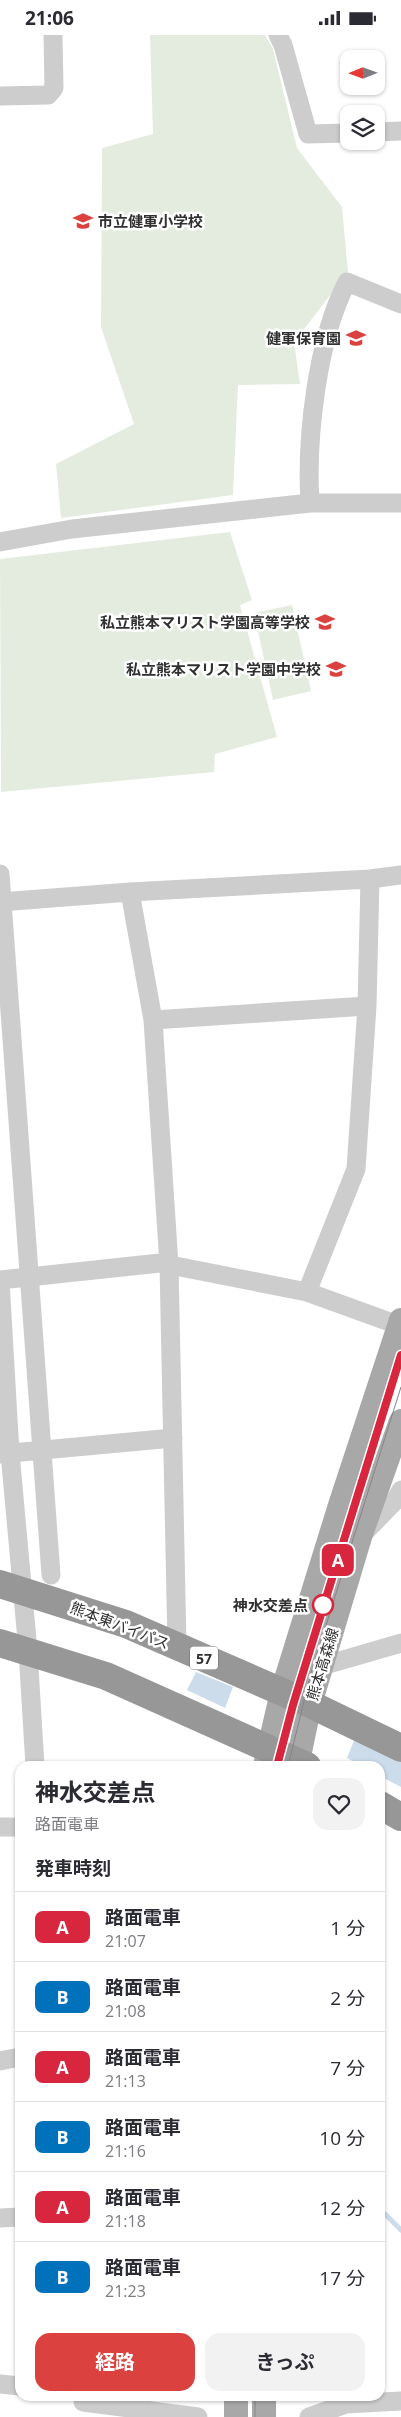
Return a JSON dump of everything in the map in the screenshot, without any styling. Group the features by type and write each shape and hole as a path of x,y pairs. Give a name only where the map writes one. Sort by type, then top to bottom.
{"highway":[{"name":"熊本東バイパス","path":"10,1586 126,1624 310,1703 401,1747"},
{"path":"0,1643 106,1675 267,1757 284,1761"},
{"path":"385,1808 401,1817"}],"main road":[{"name":"熊本高森線","path":"267,1757 282,1692 340,1502 400,1324"},
{"name":"熊本高森線","path":"302,1761 310,1703 360,1537 401,1421"},
{"path":"236,2401 236,2417"},
{"path":"264,2401 264,2417"}],"street":[{"path":"0,96 48,95 54,88 53,35"},
{"path":"278,35 283,45 308,134 340,133"},
{"path":"385,131 401,131"},
{"path":"310,503 310,451 316,395 328,332 347,282 401,304"},
{"path":"0,542 72,529 310,503 401,503"},
{"path":"0,874 51,1575"},
{"path":"1,902 130,892 370,879 401,875"},
{"path":"307,1292 356,1169 367,1006 370,879"},
{"path":"130,892 153,1020 169,1265 178,1646"},
{"path":"153,1020 367,1006"},
{"path":"35,1761 28,1651 10,1586 0,1280 160,1263 307,1292 400,1324"},
{"path":"5,1454 173,1438"},
{"path":"360,1537 395,1501 401,1490"},
{"path":"322,1666 399,1641"},
{"path":"0,1827 15,1827"},
{"path":"0,2061 15,2058"},
{"path":"0,2218 15,2217"},
{"path":"0,2384 15,2386"},
{"path":"309,2417 346,2404 372,2410 401,2401"},
{"path":"83,2405 198,2417"}],"shaded area":[{"path":"150,35 265,35 273,49 297,148 342,207 348,272 294,342 300,384 238,385 233,495 61,518 56,464 134,424 101,327 102,148 153,134"},
{"path":"230,532 252,600 240,605 277,737 215,754 214,772 1,792 0,559"},
{"path":"292,605 311,691 273,700 254,613"}],"water":[{"path":"196,1672 233,1687 225,1708 187,1690"},
{"path":"355,1738 401,1762 401,1787 385,1779 385,1761 353,1761 347,1758"}],"waterway":[{"path":"385,2214 401,2230"}],"tram line":[{"path":"278,1761 293,1705 401,1355"},
{"name":"A","path":"278,1761 293,1705 401,1355"},
{"path":"289,1761 311,1673 401,1387"},
{"path":"255,2401 255,2417"}],"place":[{"name":"市立健軍小学校","path":"83,221"},
{"name":"健軍保育園","path":"356,338"},
{"name":"私立熊本マリスト学園高等学校","path":"325,622"},
{"name":"私立熊本マリスト学園中学校","path":"336,669"},
{"name":"神水交差点","path":"323,1605"}]}
